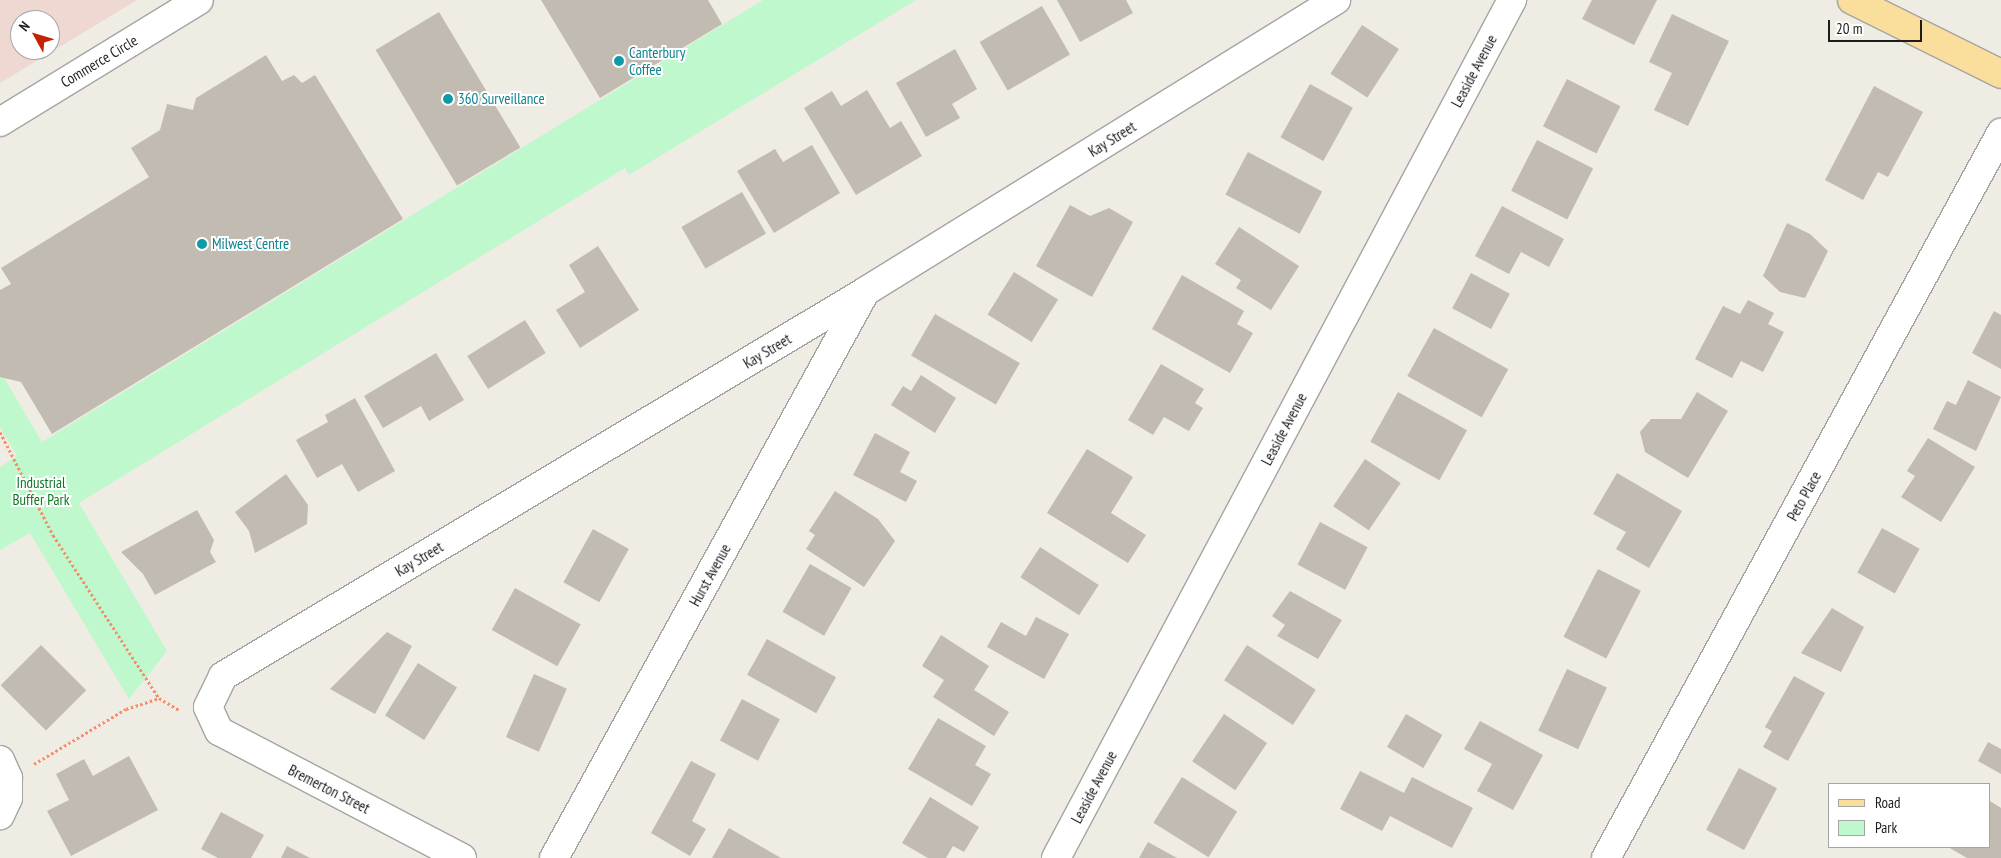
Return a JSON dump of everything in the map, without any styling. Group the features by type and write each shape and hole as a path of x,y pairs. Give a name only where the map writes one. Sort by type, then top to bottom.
{"main road":[{"path":"1852,0 2001,74"}],"street":[{"name":"Commerce Circle","path":"0,122 199,0"},
{"name":"Kay Street","path":"208,708 223,676 866,291 1336,0"},
{"name":"Leaside Avenue","path":"1056,858 1512,0"},
{"name":"Peto Place","path":"1606,858 2001,133"},
{"name":"Hurst Avenue","path":"554,858 866,291"},
{"name":"Bremerton Street","path":"208,708 219,731 462,858"},
{"path":"0,814 8,798 4,769"}],"path":[{"path":"0,432 53,535 159,698 126,709 4,769"}],"shaded area":[{"path":"0,0 137,0 60,47 60,10 10,10 10,60 38,60 0,83"}],"green space":[{"name":"Industrial Buffer Park","path":"763,0 916,0 629,175 625,168 79,503 167,651 129,699 30,533 0,550 0,467 17,456 0,427 0,371 42,442"}],"building":[{"name":"Canterbury Coffee","path":"541,0 708,0 722,24 600,98"},
{"path":"1057,0 1126,0 1133,13 1080,42"},
{"path":"1592,0 1657,0 1634,45 1582,19"},
{"path":"1042,6 1070,54 1008,90 980,42"},
{"name":"360 Surveillance","path":"439,12 520,147 457,186 376,50"},
{"path":"1672,14 1729,41 1688,126 1654,110 1672,73 1649,62"},
{"path":"1362,25 1399,49 1367,98 1330,74"},
{"path":"955,49 977,89 952,104 960,118 926,137 896,83"},
{"name":"Milwest Centre","path":"266,55 282,81 294,75 302,83 315,75 403,219 52,434 21,382 0,377 0,290 11,284 1,268 149,177 131,148 160,130 167,104 193,110 196,98"},
{"path":"1567,79 1620,106 1596,153 1543,126"},
{"path":"1310,84 1353,108 1323,161 1280,137"},
{"path":"1874,86 1923,112 1888,177 1878,172 1863,200 1825,180"},
{"path":"867,90 890,128 901,121 922,156 856,195 804,108 832,91 841,106"},
{"path":"1537,140 1593,169 1567,219 1511,191"},
{"path":"812,145 840,193 774,233 737,171 775,149 783,162"},
{"path":"1248,152 1322,191 1300,234 1225,194"},
{"path":"742,192 766,234 705,269 681,227"},
{"path":"1070,205 1090,216 1109,208 1133,222 1092,297 1036,266"},
{"path":"1502,206 1564,239 1549,267 1521,252 1509,274 1475,256"},
{"path":"1787,223 1810,234 1828,251 1805,298 1780,292 1763,276"},
{"path":"1239,227 1299,266 1271,310 1236,288 1241,280 1215,264"},
{"path":"598,246 639,310 580,348 556,310 585,292 569,265"},
{"path":"1014,272 1058,300 1032,342 988,314"},
{"path":"1471,273 1510,294 1491,329 1452,308"},
{"path":"1182,275 1244,311 1237,324 1253,333 1230,373 1152,329"},
{"path":"1748,300 1774,313 1768,324 1784,332 1763,372 1741,361 1732,378 1695,359 1723,306 1740,314"},
{"path":"1994,311 2001,315 2001,369 1972,353"},
{"path":"935,314 1020,363 996,405 911,356"},
{"path":"525,320 546,353 488,389 467,356"},
{"path":"1434,328 1508,369 1482,417 1407,376"},
{"path":"436,353 464,400 429,421 421,406 383,428 364,396"},
{"path":"1161,364 1204,389 1195,403 1203,408 1189,431 1164,417 1153,435 1128,420"},
{"path":"921,375 956,398 935,433 891,405 903,386 911,391"},
{"path":"1968,380 2001,397 1976,451 1933,429 1947,401 1956,405"},
{"path":"1398,392 1467,430 1439,480 1370,442"},
{"path":"1697,392 1728,411 1688,478 1645,452 1640,432 1651,419 1681,419"},
{"path":"355,398 395,471 358,492 342,464 317,478 296,440 328,422 325,415"},
{"path":"875,433 910,452 900,472 917,481 906,502 853,475"},
{"path":"1928,438 1975,467 1941,522 1901,497 1915,476 1907,471"},
{"path":"1087,449 1133,477 1111,513 1146,535 1128,563 1047,513"},
{"path":"1365,459 1401,483 1369,530 1333,506"},
{"path":"1617,473 1682,511 1649,568 1616,549 1626,532 1593,514"},
{"path":"286,474 308,505 307,524 255,553 249,531 235,512"},
{"path":"835,491 878,519 895,541 864,587 806,549 815,535 809,531"},
{"path":"197,510 214,540 210,552 216,562 155,595 143,574 121,552"},
{"path":"1320,522 1368,547 1345,590 1297,564"},
{"path":"1882,528 1920,549 1895,593 1857,573"},
{"path":"593,529 629,549 599,602 563,582"},
{"path":"1040,547 1099,585 1079,615 1020,577"},
{"path":"810,564 852,588 824,636 782,612"},
{"path":"1598,569 1641,591 1606,659 1563,637"},
{"path":"515,588 581,624 557,666 492,630"},
{"path":"1290,591 1342,620 1318,659 1277,636 1285,625 1272,616"},
{"path":"1832,608 1864,627 1841,672 1801,653"},
{"path":"1036,617 1069,634 1044,679 987,647 1001,622 1026,636"},
{"path":"387,632 412,646 375,714 330,689"},
{"path":"941,635 989,666 974,690 1009,712 994,736 933,697 944,680 922,666"},
{"path":"767,639 836,677 816,713 747,675"},
{"path":"41,645 86,690 46,731 1,685"},
{"path":"1247,645 1316,690 1293,725 1224,680"},
{"path":"418,663 457,687 424,740 385,716"},
{"path":"1567,669 1607,688 1578,749 1538,731"},
{"path":"534,674 567,689 539,752 506,737"},
{"path":"1794,676 1825,693 1788,761 1763,747 1772,731 1765,727"},
{"path":"742,699 780,719 758,761 720,740"},
{"path":"1224,714 1267,743 1235,790 1192,761"},
{"path":"1406,714 1442,735 1423,768 1387,747"},
{"path":"938,718 986,746 975,765 991,774 972,806 908,769"},
{"path":"1480,721 1543,755 1513,810 1477,791 1492,764 1464,749"},
{"path":"1988,742 2001,749 2001,774 1978,761"},
{"path":"129,756 158,810 71,856 47,811 69,800 56,774 84,759 93,776"},
{"path":"691,761 716,774 692,821 706,829 690,856 651,833"},
{"path":"1739,768 1777,788 1744,850 1706,830"},
{"path":"1360,771 1404,793 1412,777 1473,808 1452,848 1390,816 1382,831 1340,809"},
{"path":"1182,777 1237,811 1209,857 1153,823"},
{"path":"930,797 979,827 964,852 953,846 946,858 928,858 902,843"},
{"path":"1991,802 2001,808 2001,858 1967,858 1950,848 1991,848"},
{"path":"221,812 264,835 251,858 218,858 201,849"},
{"path":"729,828 781,858 712,858"},
{"path":"1148,842 1177,858 1139,858"},
{"path":"287,846 310,858 281,858"}],"place":[{"name":"Canterbury Coffee","path":"619,61"},
{"name":"360 Surveillance","path":"448,99"},
{"name":"Milwest Centre","path":"202,244"}]}
